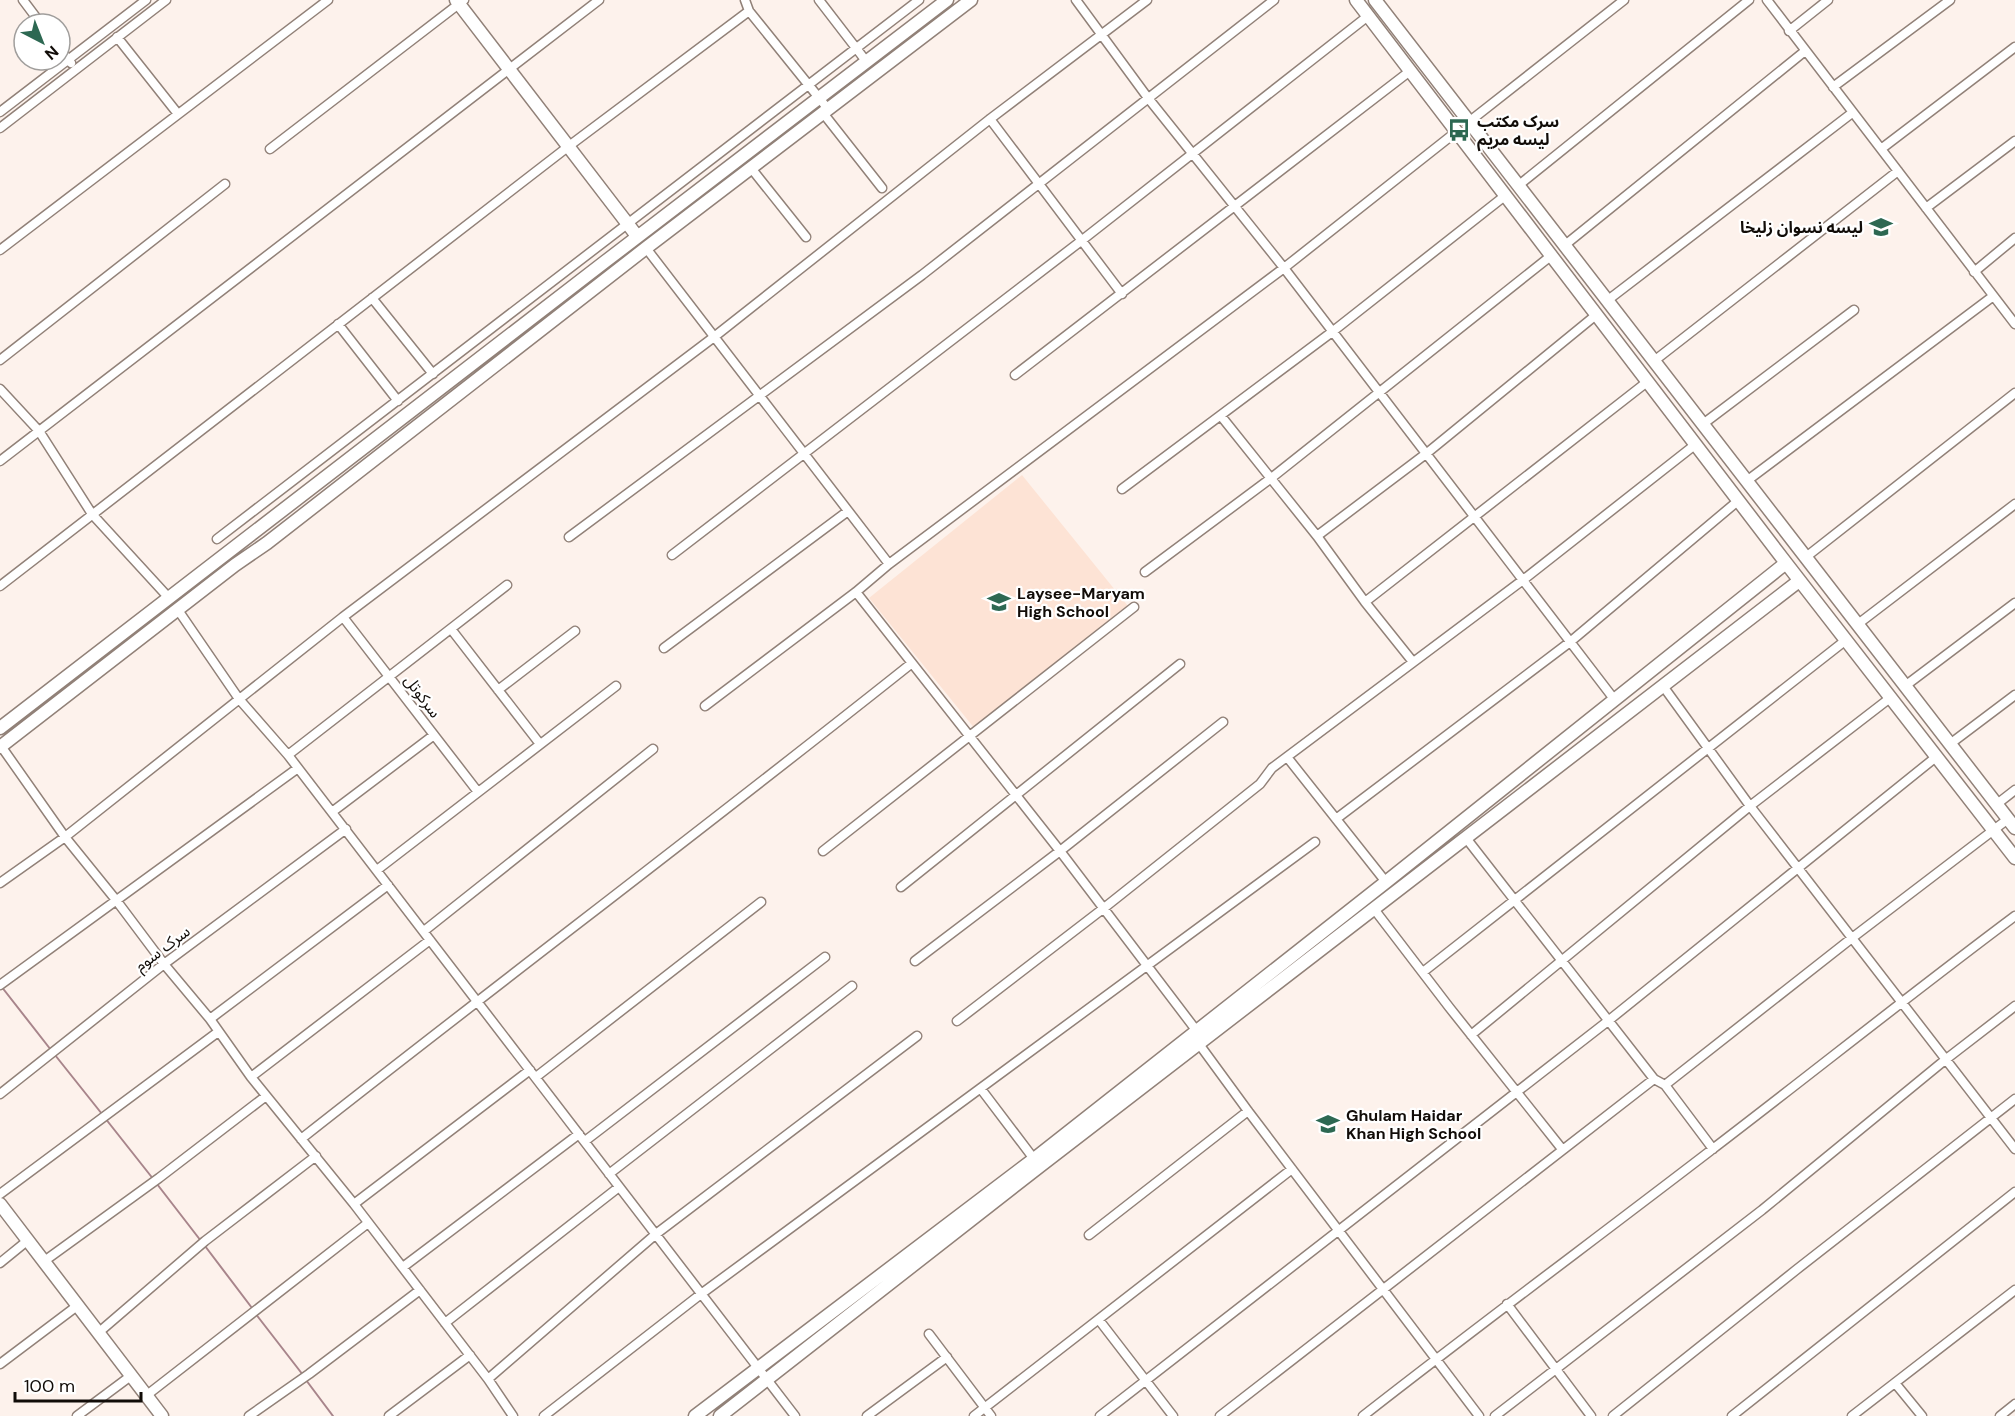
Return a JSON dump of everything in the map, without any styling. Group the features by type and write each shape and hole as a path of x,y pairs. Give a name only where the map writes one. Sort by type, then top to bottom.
{"main road":[{"path":"0,728 258,531 686,198 947,0"},
{"path":"0,747 971,0"},
{"path":"1356,0 1799,581 2015,858"},
{"path":"1375,0 1748,480 2011,824"},
{"path":"460,1 637,236"},
{"path":"1440,110 1454,100"},
{"path":"1470,150 1484,139"},
{"path":"718,174 718,184 722,187 727,186"},
{"path":"686,198 695,201 696,210"},
{"path":"258,531 267,543"},
{"path":"226,554 234,558 235,565"},
{"path":"720,1416 1199,1044 1386,882 1786,563"},
{"path":"695,1416 1034,1159 1197,1030 1374,909 1799,581"},
{"path":"0,1204 162,1416"}],"street":[{"path":"72,56 146,0"},
{"path":"0,128 166,0"},
{"path":"0,250 328,0"},
{"path":"0,460 599,0"},
{"path":"745,0 749,11 819,97 826,111 882,188"},
{"path":"819,0 866,61"},
{"path":"217,539 919,0"},
{"path":"1076,0 1149,98 1284,268 1614,699"},
{"path":"0,883 64,837 344,617 714,337 1147,0"},
{"path":"569,537 922,274 1274,0"},
{"path":"1470,121 1624,0"},
{"path":"1519,185 1749,0"},
{"path":"1767,0 1992,297 2015,324"},
{"path":"1789,31 1828,0"},
{"path":"1833,87 1950,0"},
{"path":"270,149 460,1"},
{"path":"0,586 569,146 749,11"},
{"path":"672,555 1081,241 1368,16"},
{"path":"96,38 104,48"},
{"path":"117,38 178,114"},
{"path":"1881,149 2015,47"},
{"path":"1565,245 1805,51"},
{"path":"72,64 76,69"},
{"path":"0,112 51,72"},
{"path":"1015,375 1410,72"},
{"path":"1608,300 1852,113"},
{"path":"990,120 1122,294"},
{"path":"705,706 1284,268 1456,132"},
{"path":"1926,208 2015,141"},
{"path":"751,168 806,237"},
{"path":"1654,361 1898,171"},
{"path":"0,360 225,184"},
{"path":"1122,489 1332,332 1506,195"},
{"path":"1974,272 2015,238"},
{"path":"646,248 890,564"},
{"path":"1145,572 1270,479 1552,255"},
{"path":"1748,480 1992,297"},
{"path":"372,298 433,374"},
{"path":"1703,424 1854,310"},
{"path":"1317,536 1426,453 1596,315"},
{"path":"338,324 398,401"},
{"path":"1365,602 1647,382"},
{"path":"0,389 39,430 92,514 168,598"},
{"path":"1806,557 2015,393"},
{"path":"1221,416 1317,536 1365,602 1413,662"},
{"path":"957,1022 1260,784 1272,768 1523,580 1696,444"},
{"path":"1336,819 1570,642 1739,500"},
{"path":"1857,624 2015,504"},
{"path":"664,648 848,511"},
{"path":"288,755 507,585"},
{"path":"856,592 1060,851 1197,1030"},
{"path":"1905,686 2015,603"},
{"path":"823,851 1134,607"},
{"path":"178,610 239,699 288,755 795,1416"},
{"name":"سرکوتل","path":"344,617 478,792"},
{"path":"451,629 540,744"},
{"path":"498,690 575,631"},
{"path":"1423,972 1846,640"},
{"path":"301,1138 476,1000 741,799 912,663"},
{"path":"901,887 1180,664"},
{"path":"377,870 616,686"},
{"path":"1663,686 1750,806 2015,1149"},
{"path":"1950,744 2015,695"},
{"path":"1471,1035 1750,806 1890,698"},
{"path":"915,961 1060,851 1223,722"},
{"path":"332,812 434,735"},
{"path":"0,747 64,837 210,1019 251,1077 403,1267 488,1379 513,1416"},
{"path":"424,931 653,749"},
{"path":"1287,757 1386,882"},
{"path":"1100,1416 1608,1021 1936,757"},
{"path":"0,985 298,768"},
{"path":"1996,804 2015,790"},
{"path":"1665,1085 1993,830 2011,824"},
{"name":"سرک سوم","path":"0,1094 164,964 345,829"},
{"path":"1466,838 1654,1079 1665,1085 1713,1149"},
{"path":"544,1416 701,1294 1315,842"},
{"path":"210,1019 388,885"},
{"path":"354,1204 761,902"},
{"path":"1374,909 1562,1149"},
{"path":"1364,1416 1435,1359 1713,1149 1901,1001 2015,916"},
{"path":"251,1077 430,940"},
{"path":"403,1267 825,957"},
{"path":"609,1174 852,986"},
{"path":"1496,1416 1762,1210 1945,1060 2015,1006"},
{"path":"0,1194 219,1032"},
{"path":"488,1379 656,1234 917,1036"},
{"path":"1199,1044 1479,1416"},
{"path":"1220,1416 1654,1079"},
{"path":"981,1089 1034,1159"},
{"path":"43,1262 159,1179 266,1096"},
{"path":"1613,1416 1802,1264 2015,1099"},
{"path":"1089,1235 1248,1111"},
{"path":"98,1333 205,1241 316,1156"},
{"path":"974,1416 1292,1169"},
{"path":"445,1323 619,1187"},
{"path":"1732,1416 2015,1192"},
{"path":"147,1395 368,1223"},
{"path":"0,1263 27,1241"},
{"path":"249,1416 420,1290"},
{"path":"1852,1416 2015,1290"},
{"path":"1507,1304 1591,1416"},
{"path":"0,1364 77,1306"},
{"path":"1099,1320 1173,1416"},
{"path":"929,1334 991,1416"},
{"path":"389,1416 470,1355"},
{"path":"867,1416 947,1357"},
{"path":"77,1416 132,1375"},
{"path":"1895,1383 1923,1416"},
{"path":"2000,1416 2015,1404"}],"shaded area":[{"name":"Laysee-Maryam High School","path":"1022,475 1128,606 975,729 869,598"}],"waterway":[{"path":"1,986 51,1050"},
{"path":"55,1055 102,1114"},
{"path":"105,1118 154,1180"},
{"path":"157,1184 201,1241"},
{"path":"205,1246 252,1308"},
{"path":"255,1313 303,1375"},
{"path":"306,1380 333,1416"}],"place":[{"name":"سرک مکتب لیسه مریم","path":"1459,130"},
{"name":"لیسه نسوان زلیخا","path":"1881,227"},
{"name":"Laysee-Maryam High School","path":"999,602"},
{"name":"Ghulam Haidar Khan High School","path":"1328,1124"}]}
